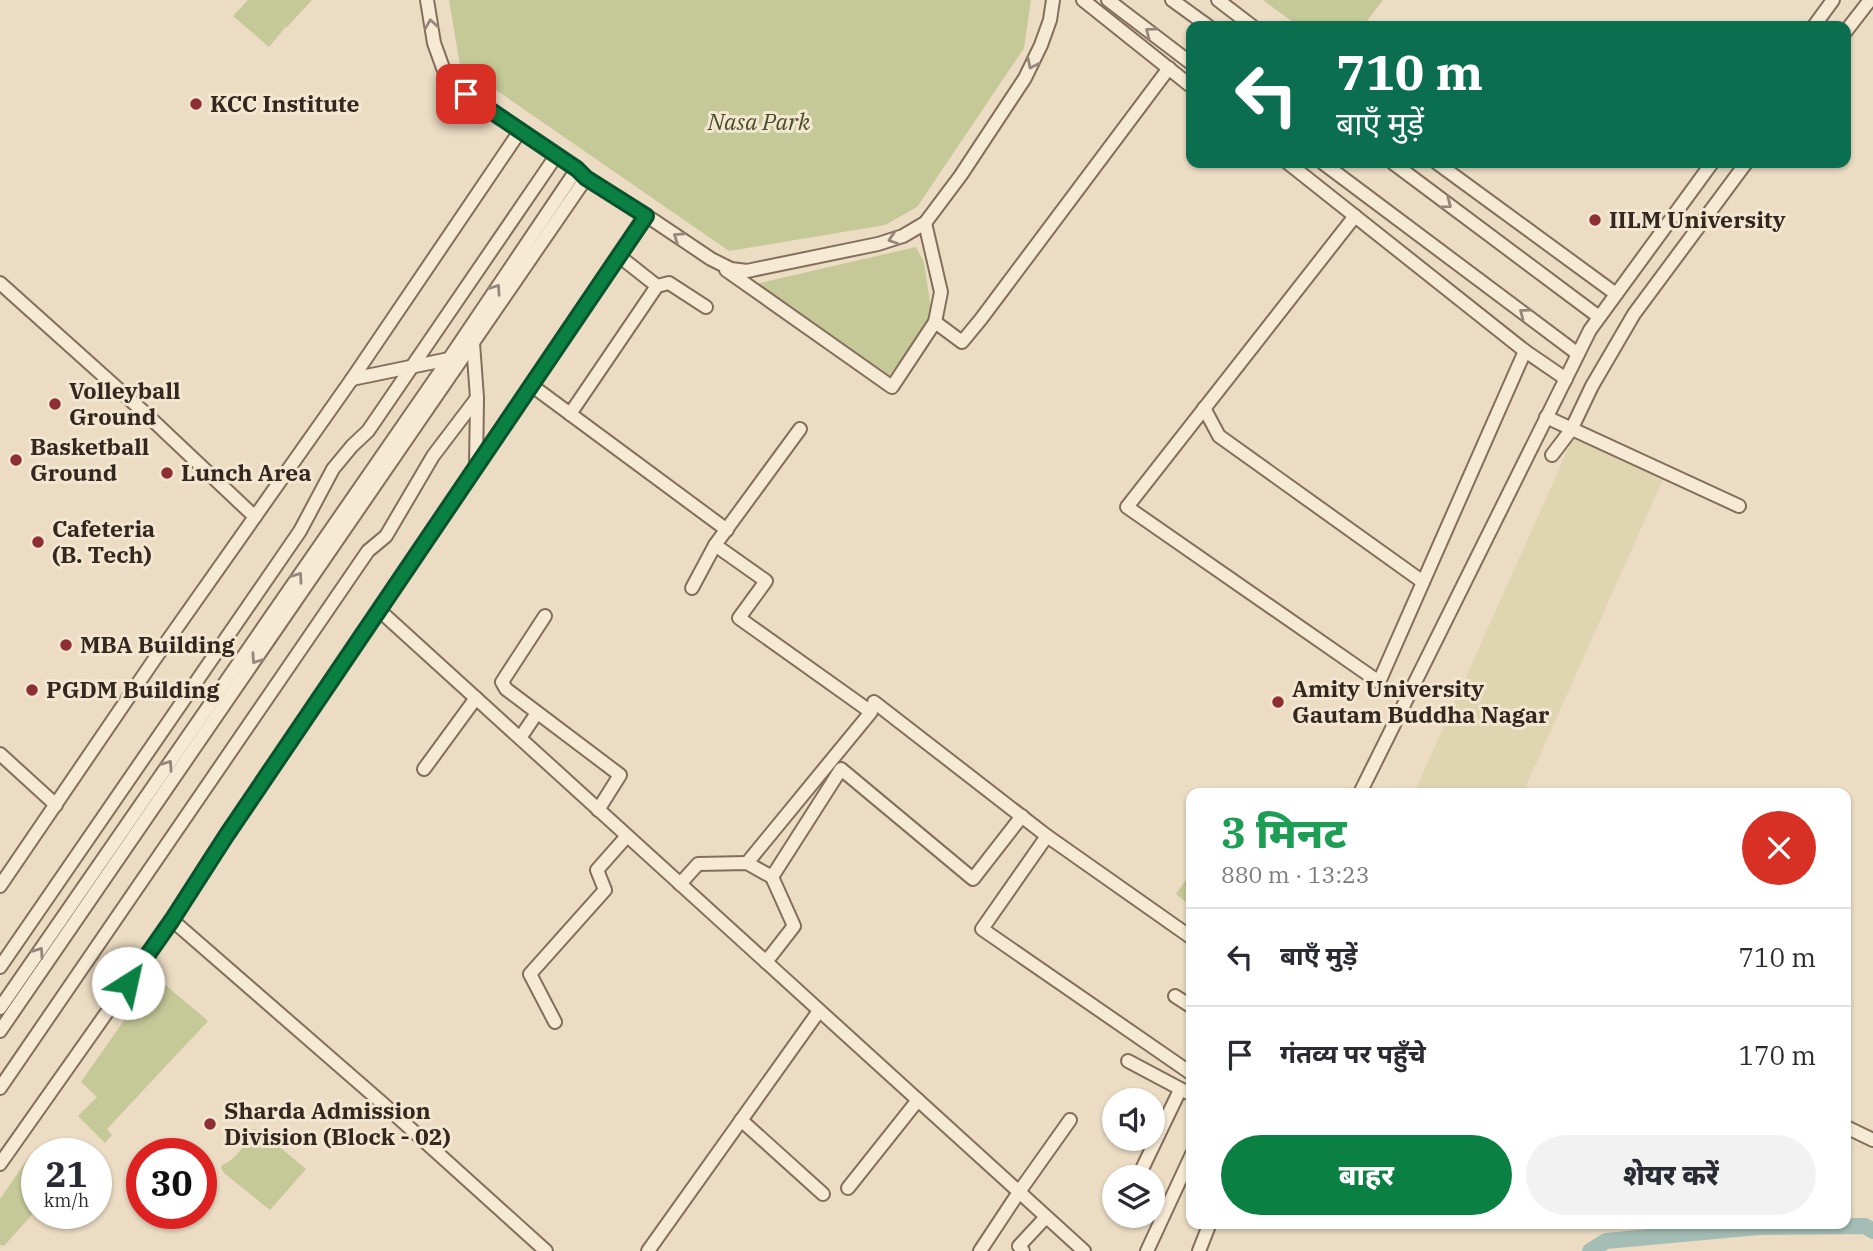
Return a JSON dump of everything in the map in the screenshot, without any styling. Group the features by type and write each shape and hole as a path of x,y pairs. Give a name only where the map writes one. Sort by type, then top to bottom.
{"street":[{"path":"427,0 434,43 443,68 453,83 479,104 711,259 892,387 934,322 942,292 925,223"},
{"path":"711,259 731,269 759,269 877,244 904,236 925,223 961,175 1025,78 1041,45 1054,0"},
{"path":"1083,0 1186,82"},
{"path":"1108,0 1186,59"},
{"path":"1172,0 1201,21"},
{"path":"1217,0 1245,21"},
{"path":"1818,21 1833,0"},
{"path":"1851,25 1870,0"},
{"path":"934,322 962,342 1169,68"},
{"path":"0,886 154,660 352,379 520,131"},
{"path":"0,967 300,531 333,469 368,431 556,156"},
{"path":"1293,168 1525,351 1566,379"},
{"path":"1330,168 1578,354"},
{"path":"1399,168 1599,317"},
{"path":"1444,168 1616,294"},
{"path":"1362,788 1590,330 1708,168"},
{"path":"1552,455 1571,430 1592,386 1634,314 1742,168"},
{"path":"0,1031 473,342 581,174"},
{"path":"0,1008 449,359 581,174"},
{"path":"0,1164 172,920 646,216"},
{"path":"1355,216 1127,507 1379,682 1525,351"},
{"path":"619,256 657,286"},
{"path":"0,283 146,414 255,517"},
{"path":"570,414 657,286 669,284 706,307"},
{"path":"473,342 477,398 476,467"},
{"path":"352,379 449,359"},
{"path":"531,385 727,530"},
{"path":"0,1088 368,551 386,536 433,456 477,398"},
{"path":"1204,408 1219,436 1423,582"},
{"path":"1546,417 1739,506"},
{"path":"692,588 715,545 800,429"},
{"path":"715,545 766,581 739,618 871,712 747,863"},
{"path":"379,610 1084,1251"},
{"path":"545,616 502,682 506,689 620,775 598,810"},
{"path":"424,769 476,698"},
{"path":"874,702 1047,836 1186,934"},
{"path":"520,738 537,713"},
{"path":"0,754 56,805"},
{"path":"772,877 841,769 973,878 1022,816"},
{"path":"555,1022 530,974 605,890 597,870 627,836"},
{"path":"1047,836 982,929 1186,1070"},
{"path":"680,884 698,864 747,863 772,877 794,926 766,962"},
{"path":"172,920 381,1102 545,1251"},
{"path":"1175,996 1186,1003"},
{"path":"648,1251 819,1010"},
{"path":"1128,1061 1186,1093 1144,1165"},
{"path":"848,1188 918,1100"},
{"path":"741,1120 823,1194"},
{"path":"980,1251 1070,1120"},
{"path":"1851,1129 1873,1140"},
{"path":"1147,1251 1186,1167"},
{"path":"1023,1251 1019,1246 1046,1217"},
{"path":"1199,1251 1208,1229"}],"shaded area":[{"path":"1573,438 1664,477 1525,788 1416,788"}],"green space":[{"path":"248,0 312,0 286,28 280,23 285,28 269,47 233,16"},
{"name":"Nasa Park","path":"449,0 1031,0 1024,48 917,207 885,225 729,251 460,65"},
{"path":"1263,0 1383,0 1367,21 1291,21"},
{"path":"916,247 924,262 932,316 888,377 756,284"},
{"path":"1186,880 1186,902 1176,894"},
{"path":"155,976 208,1021 107,1129 112,1135 109,1138 100,1138 78,1116 97,1097 81,1082"},
{"path":"253,1129 259,1130 306,1169 270,1210 221,1168 238,1154 246,1136"},
{"path":"21,1168 21,1227 4,1246 0,1245 0,1199"}],"waterway":[{"path":"1851,1226 1865,1226 1873,1231"},
{"path":"1590,1251 1606,1241 1737,1229"}],"place":[{"name":"KCC Institute","path":"196,104"},
{"name":"IILM University","path":"1595,220"},
{"name":"Volleyball Ground","path":"55,404"},
{"name":"Basketball Ground","path":"16,460"},
{"name":"Lunch Area","path":"167,473"},
{"name":"Cafeteria (B. Tech)","path":"38,542"},
{"name":"MBA Building","path":"66,645"},
{"name":"PGDM Building","path":"32,690"},
{"name":"Amity University Gautam Buddha Nagar","path":"1278,702"},
{"name":"Sharda Admission Division (Block - 02)","path":"210,1124"}],"route":[{"path":"128,983 646,216 586,178 577,169 466,94"}]}
